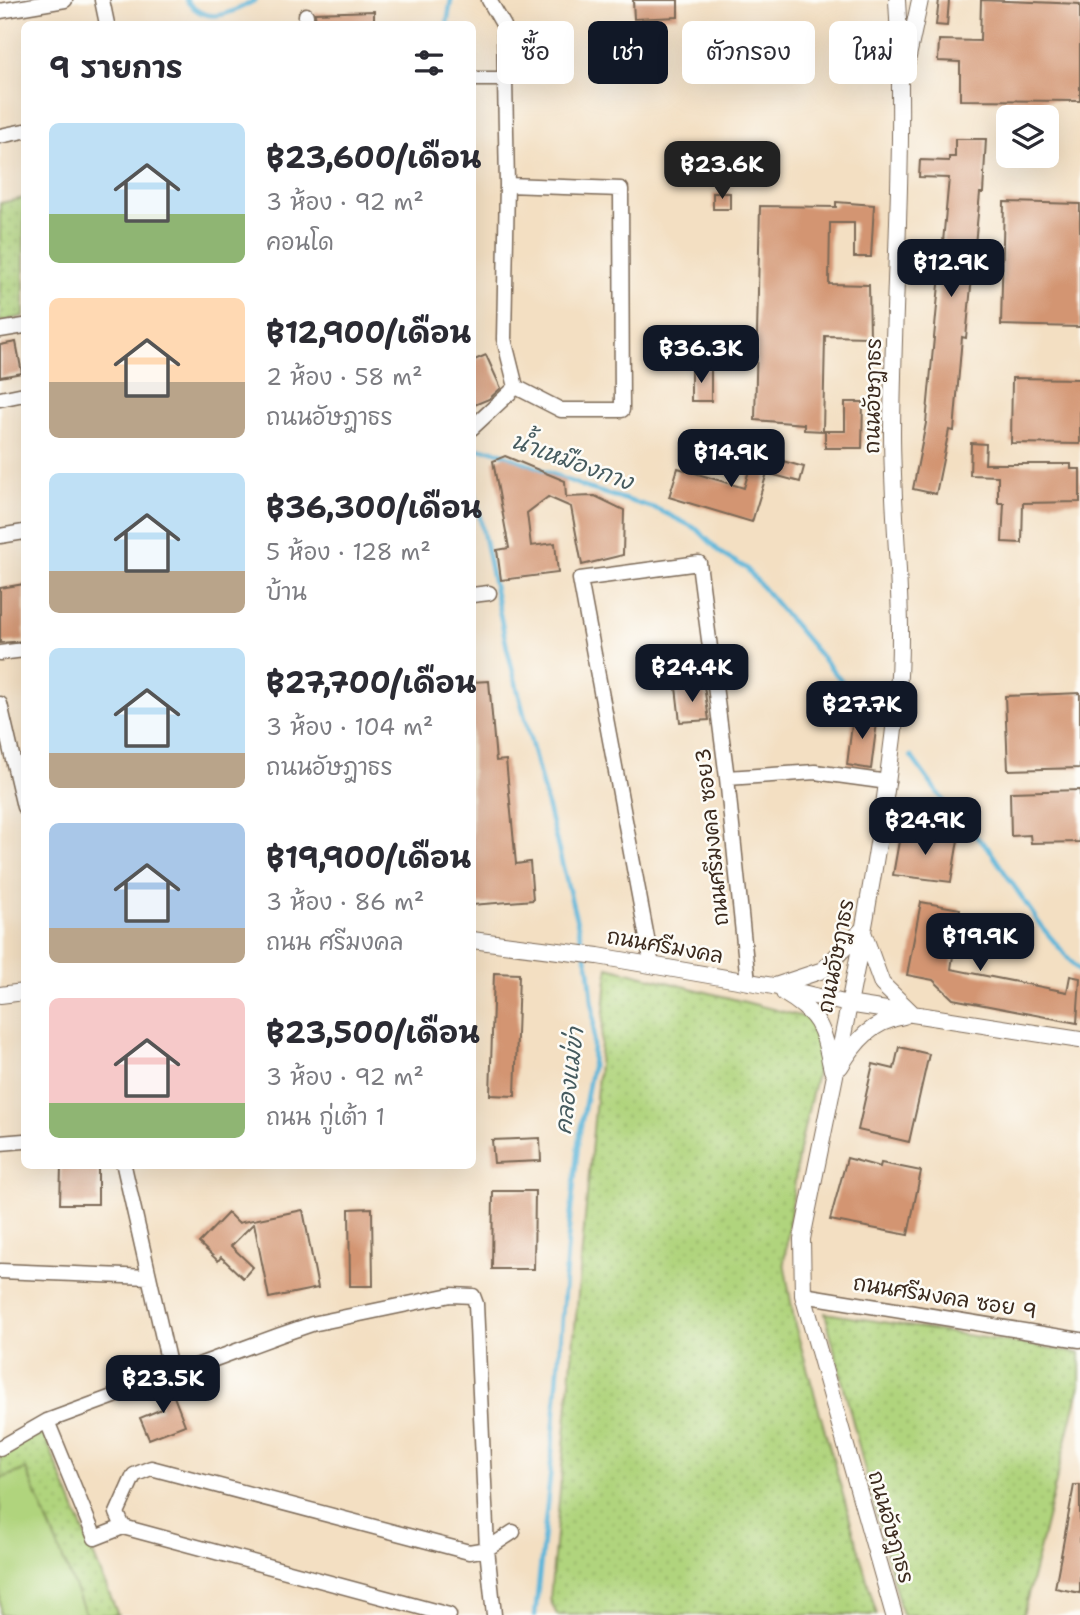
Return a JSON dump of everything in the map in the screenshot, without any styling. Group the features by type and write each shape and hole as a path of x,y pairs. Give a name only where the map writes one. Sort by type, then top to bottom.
{"street":[{"path":"1,8 65,0"},
{"path":"102,0 106,21"},
{"path":"489,0 501,21"},
{"name":"ถนนอัษฎาธร","path":"897,0 898,21"},
{"name":"ถนนอัษฎาธร","path":"915,21 920,0"},
{"path":"476,79 497,79"},
{"path":"506,84 504,339 516,387 561,410 622,410 621,189 507,185"},
{"name":"ถนนอัษฎาธร","path":"894,1615 803,1295 802,1239 863,929 888,782 899,684 899,581 892,426 902,84"},
{"path":"0,136 21,132"},
{"path":"0,330 21,326"},
{"path":"476,424 516,387"},
{"path":"0,399 21,395"},
{"path":"0,536 21,532"},
{"name":"ถนนศรีมงคล ซอย3","path":"652,965 580,579 699,563 727,778 748,982"},
{"path":"476,595 489,593"},
{"path":"0,653 21,650"},
{"path":"0,704 21,794"},
{"path":"727,778 815,772 888,782"},
{"path":"773,986 823,970 863,929 882,984 913,1014"},
{"name":"ถนนศรีมงคล","path":"476,940 598,956 773,986 848,1004 1080,1040"},
{"path":"773,986 812,1012 820,1023 834,1077"},
{"path":"0,995 21,992"},
{"path":"834,1077 869,1029 884,1020 913,1014"},
{"path":"0,1143 21,1142"},
{"path":"125,1169 171,1373"},
{"path":"0,1271 149,1277"},
{"path":"0,1448 47,1421 171,1373 312,1324 451,1295 473,1296 487,1549 494,1615"},
{"name":"ถนนศรีมงคล ซอย 9","path":"803,1295 1080,1340"},
{"path":"47,1421 96,1538 123,1527 449,1615"},
{"path":"123,1527 117,1513 134,1475 151,1468 469,1552 487,1549 513,1532"}],"green space":[{"path":"21,199 21,317 0,322 0,203"},
{"path":"608,967 808,1018 824,1042 799,1150 784,1262 795,1325 877,1615 557,1615 550,1599"},
{"path":"825,1313 1080,1353 1080,1385 1023,1615 902,1615"},
{"path":"42,1429 118,1615 0,1615 0,1453"},
{"path":"26,1469 86,1615 0,1615 0,1479"}],"building":[{"path":"633,0 678,0 678,17 634,19"},
{"path":"939,0 949,0 947,26 936,25"},
{"path":"981,0 1080,4 1080,101 960,100 960,62 938,61 939,40 980,41"},
{"path":"374,11 374,21 316,21 315,13"},
{"path":"955,139 986,139 983,193 980,193 966,338 962,337 954,431 949,430 936,494 913,489 926,423 949,178 919,177 920,160 949,161 949,157 955,157"},
{"path":"713,193 730,193 730,209 713,209"},
{"path":"836,202 874,205 871,257 854,257 854,223 830,223 829,284 869,285 870,337 825,336 823,431 804,430 804,424 755,420 760,206 836,207"},
{"path":"1004,202 1080,204 1080,327 1001,325"},
{"path":"16,342 21,373 0,377 0,345"},
{"path":"486,355 501,388 489,399 476,404 476,359"},
{"path":"691,369 711,369 711,401 691,401"},
{"path":"1012,378 1080,379 1080,444 1011,443"},
{"path":"845,402 863,402 862,448 825,448 825,431 845,431"},
{"path":"971,443 986,444 985,464 1071,464 1071,469 1080,469 1080,502 1023,503 1022,543 1002,542 1004,503 998,503 998,476 970,475"},
{"path":"505,456 565,481 566,497 595,496 624,510 623,555 582,565 571,507 548,497 527,513 531,546 555,543 558,573 501,580 497,550 509,548 493,461"},
{"path":"772,458 804,467 800,482 767,473 752,522 669,497 678,468 744,488 752,460 769,465"},
{"path":"21,584 21,641 0,643 0,588"},
{"path":"489,681 496,761 506,760 516,864 530,862 533,900 476,905 476,682"},
{"path":"704,686 709,720 680,722 676,687"},
{"path":"1080,693 1080,768 1008,770 1005,696"},
{"path":"854,709 868,711 866,721 877,722 871,769 847,765"},
{"path":"1080,790 1080,842 1031,843 1030,835 1011,836 1010,792"},
{"path":"901,830 958,840 951,882 893,875"},
{"path":"921,902 960,909 951,969 1067,992 1070,976 1080,978 1077,1023 953,999 933,980 907,975"},
{"path":"494,973 519,974 515,1096 490,1095"},
{"path":"899,1047 929,1054 909,1142 858,1130 873,1064 894,1069"},
{"path":"540,1138 541,1161 494,1163 492,1140"},
{"path":"847,1158 880,1167 881,1163 921,1171 908,1235 830,1220"},
{"path":"61,1169 98,1169 98,1204 60,1204"},
{"path":"493,1191 535,1191 534,1269 492,1269"},
{"path":"372,1208 373,1286 350,1286 349,1209"},
{"path":"303,1210 318,1288 269,1298 254,1223 231,1246 253,1267 243,1278 221,1257 218,1261 199,1243 228,1213 238,1223"},
{"path":"170,1386 185,1425 149,1439 140,1418 162,1409 155,1391"},
{"path":"1074,1485 1080,1485 1080,1593 1055,1588"}],"waterway":[{"name":"คลองแม่ข่า","path":"186,0 202,13 211,15 228,13 256,0"},
{"name":"คลองแม่ข่า","path":"448,21 451,0"},
{"name":"น้ำเหมืองกาง","path":"476,449 493,450 587,488 657,509 697,529 722,554 746,568 846,686 871,709"},
{"name":"คลองแม่ข่า","path":"476,498 507,648 589,969 594,1020 592,1067 579,1136 568,1238 550,1477 535,1615"},
{"name":"น้ำเหมืองกาง","path":"911,756 955,817 989,849 1041,926 1080,972"}]}
